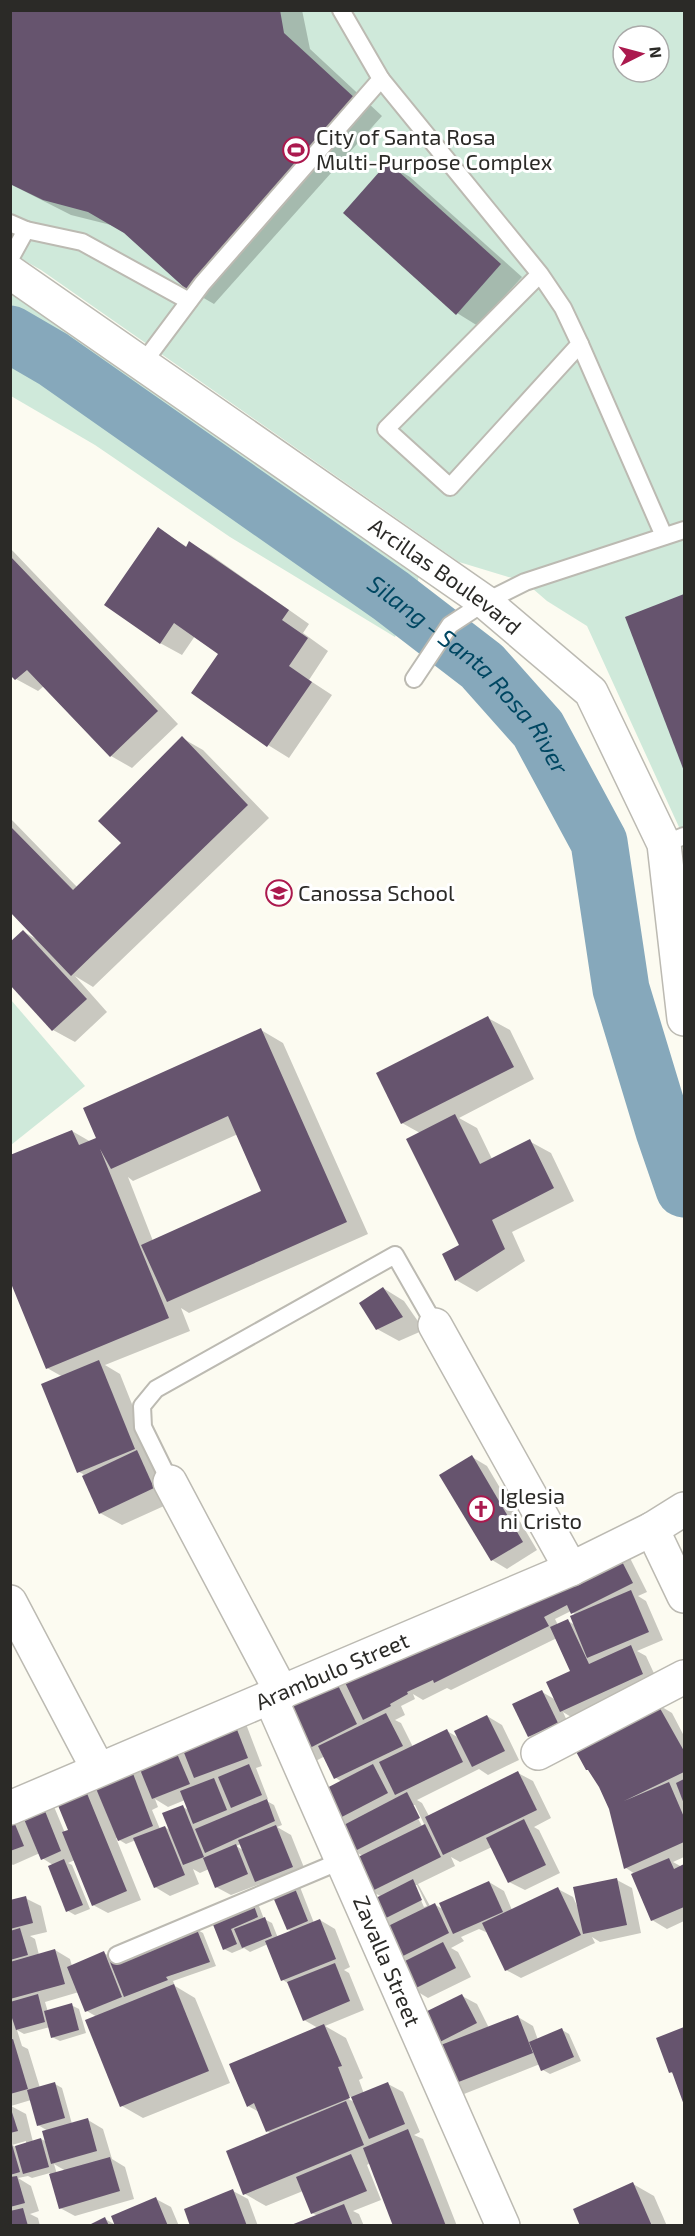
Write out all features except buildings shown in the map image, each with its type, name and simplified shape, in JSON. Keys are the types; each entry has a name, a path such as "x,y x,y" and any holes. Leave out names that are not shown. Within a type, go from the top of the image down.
{"main road":[{"name":"Arcillas Boulevard","path":"10,272 485,602 591,692 674,840 684,1019"},
{"path":"435,1325 571,1569"},
{"name":"Zavalla Street","path":"170,1482 276,1695 435,2075 503,2226"},
{"path":"684,1509 652,1529 684,1596"},
{"name":"Arambulo Street","path":"10,1808 571,1569 652,1529"},
{"path":"10,1602 98,1769"},
{"path":"538,1753 684,1677"}],"lane":[{"path":"341,10 381,79 540,273 563,308 664,536"},
{"path":"143,363 189,301 381,79"},
{"path":"10,223 26,230 82,242 189,301"},
{"path":"10,259 26,230"},
{"path":"540,273 387,429 450,487 579,344"},
{"path":"414,679 450,625 485,602 525,582 684,530"},
{"path":"170,1482 142,1427 142,1406 156,1389 395,1255 435,1325"},
{"path":"117,1955 344,1860"}],"green space":[{"path":"11,11 684,11 684,838 587,626 547,601 525,582 459,562 41,270 11,253"},
{"path":"11,291 419,573 416,595 395,637 230,537 95,445 11,396"},
{"path":"11,1000 85,1086 10,1145"}],"waterway":[{"name":"Silang - Santa Rosa River","path":"10,334 53,359 391,596 482,666 538,729 599,842 621,989 684,1189"}],"place":[{"name":"City of Santa Rosa Multi-Purpose Complex","path":"296,150"},
{"name":"Canossa School","path":"279,893"},
{"name":"Iglesia ni Cristo","path":"481,1509"}]}
